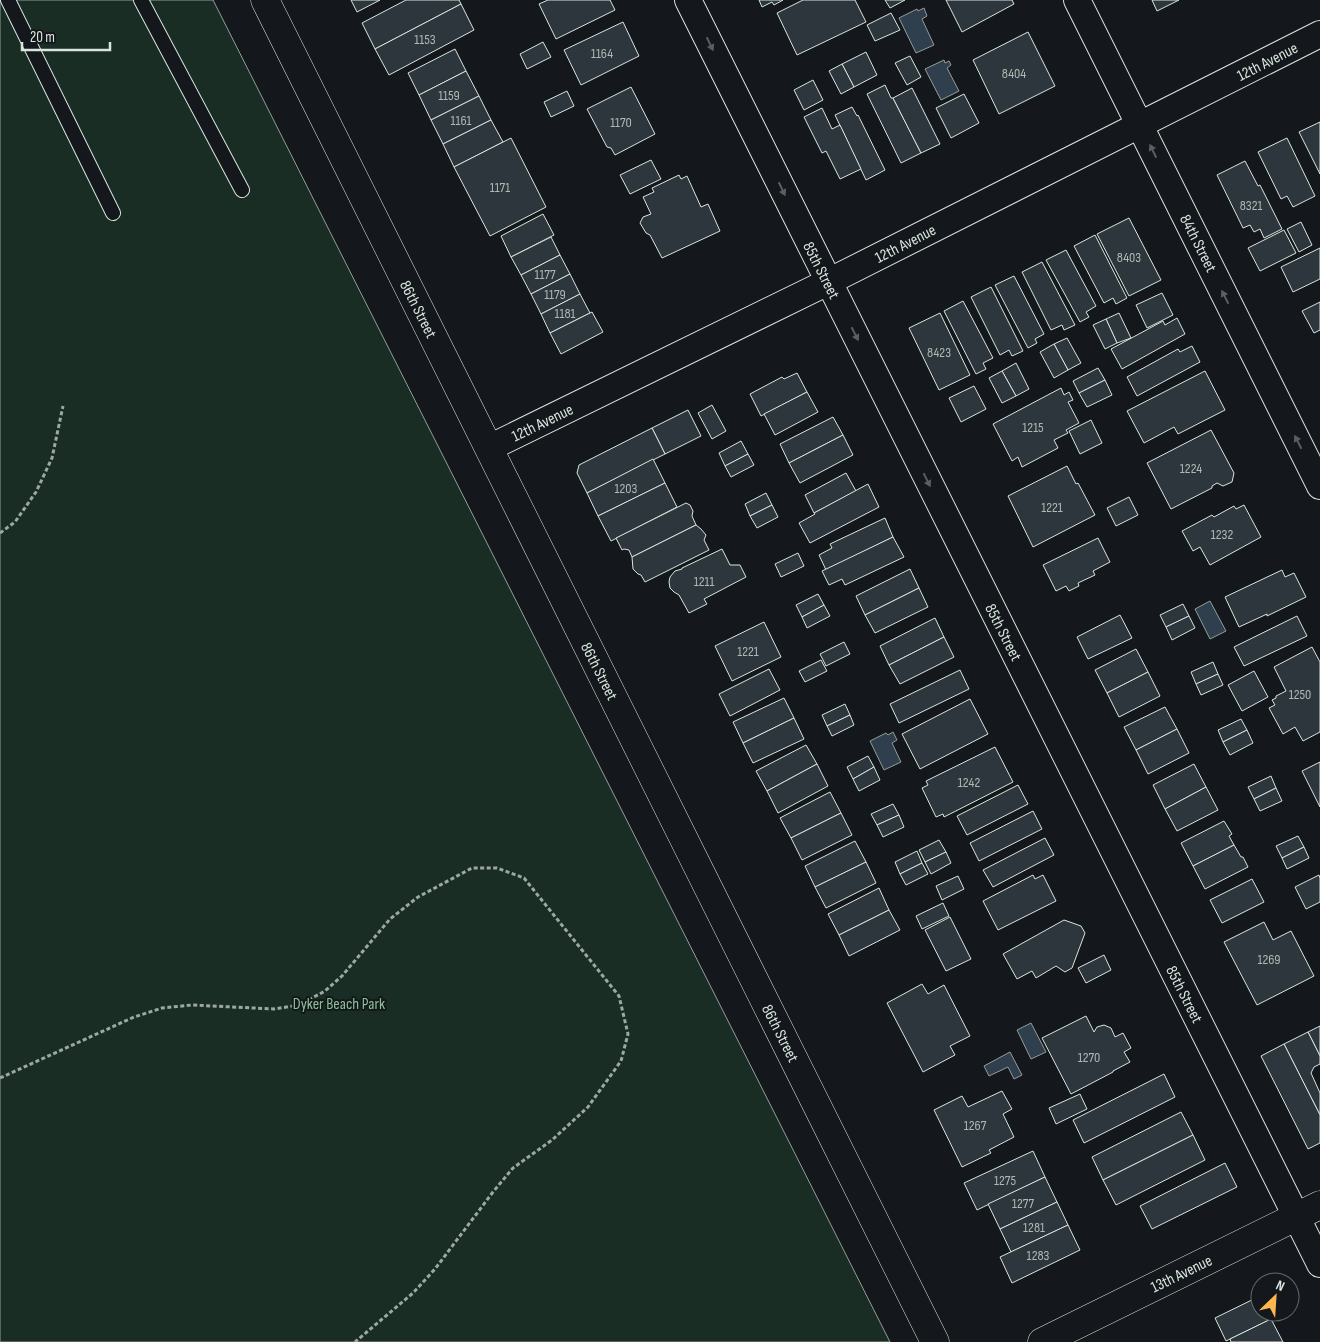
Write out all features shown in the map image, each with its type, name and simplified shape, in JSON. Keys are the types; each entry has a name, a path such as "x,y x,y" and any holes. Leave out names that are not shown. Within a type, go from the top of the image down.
{"main road":[{"name":"86th Street","path":"265,0 935,1342"},
{"name":"13th Avenue","path":"1042,1342 1308,1211"}],"street":[{"name":"85th Street","path":"688,0 828,282 1308,1211 1320,1264"},
{"name":"84th Street","path":"1078,0 1320,486"},
{"name":"12th Avenue","path":"489,448 828,282 1320,34"}],"lane":[{"path":"8,0 114,213"},
{"path":"141,0 242,190"}],"path":[{"path":"0,533 15,522 36,492 52,458 63,406"},
{"path":"0,1078 134,1017 162,1008 192,1005 274,1009 299,1005 325,991 342,976 390,919 418,897 472,868 497,868 524,878 619,996 628,1034 621,1061 588,1107 552,1140 508,1174 435,1270 413,1292 355,1342"}],"green space":[{"name":"Dyker Beach Park","path":"0,0 213,0 890,1342 0,1342"}],"water":[{"path":"924,8 927,16 922,19 934,45 916,53 899,18 917,9 918,11"},
{"path":"944,60 945,63 949,61 951,65 947,68 959,91 941,100 925,69"},
{"path":"1210,601 1226,631 1210,639 1195,609"},
{"path":"893,732 897,740 892,743 901,762 884,770 870,741 886,733 888,735"},
{"path":"1031,1023 1046,1052 1031,1059 1017,1030"},
{"path":"1010,1052 1022,1075 1014,1079 1008,1067 989,1076 984,1066"}],"building":[{"path":"351,0 380,0 357,12"},
{"path":"406,0 459,0 461,4 375,49 362,23"},
{"path":"548,0 610,0 615,10 556,39 539,4"},
{"path":"759,0 783,0 774,5 772,2 762,7"},
{"path":"803,0 855,0 866,22 797,55 777,13"},
{"path":"885,0 905,0 890,8"},
{"path":"946,0 1012,0 1014,4 962,32"},
{"path":"1152,0 1179,0 1157,11"},
{"path":"461,4 474,30 389,75 375,49"},
{"path":"891,13 900,30 875,41 867,25"},
{"path":"623,22 639,56 581,85 564,50"},
{"path":"1028,32 1055,86 999,114 973,60"},
{"path":"543,42 551,57 527,69 520,54"},
{"path":"455,49 466,71 419,95 408,73"},
{"path":"866,52 877,75 854,87 842,64"},
{"path":"910,56 921,77 907,85 895,63"},
{"path":"842,64 854,87 841,94 829,71"},
{"path":"466,71 479,96 431,120 419,95"},
{"path":"813,80 823,100 804,110 794,90"},
{"path":"885,85 921,153 901,163 867,94"},
{"path":"631,87 655,134 615,155 611,148 607,147 587,109"},
{"path":"912,88 940,144 921,153 893,98"},
{"path":"567,91 574,106 551,117 544,102"},
{"path":"964,94 979,123 951,138 936,108"},
{"path":"479,96 491,120 443,144 431,120"},
{"path":"852,107 858,115 885,170 866,180 835,115"},
{"path":"822,108 832,129 840,125 861,169 840,179 826,151 822,153 804,117"},
{"path":"491,120 503,142 454,167 443,144"},
{"path":"1320,122 1320,174 1299,132"},
{"path":"511,138 546,207 490,236 454,167"},
{"path":"1287,138 1315,196 1293,207 1287,196 1281,199 1258,152"},
{"path":"651,160 661,179 630,194 620,175"},
{"path":"1245,161 1258,186 1260,185 1282,229 1264,238 1260,229 1254,232 1250,225 1243,228 1217,175"},
{"path":"679,175 681,179 687,176 701,207 708,204 720,231 662,258 650,235 646,233 640,223 643,217 651,214 643,197 654,192 652,188"},
{"path":"543,214 554,235 511,257 501,236"},
{"path":"1129,218 1161,280 1129,296 1097,234"},
{"path":"1301,222 1312,245 1299,252 1287,229"},
{"path":"1284,230 1296,253 1260,271 1248,248"},
{"path":"1095,235 1127,298 1116,304 1113,298 1104,303 1074,246"},
{"path":"551,237 560,255 521,275 511,257"},
{"path":"1320,248 1320,279 1293,292 1281,267"},
{"path":"1066,250 1096,306 1086,312 1089,317 1080,322 1046,260"},
{"path":"560,255 570,274 531,294 521,275"},
{"path":"1042,262 1075,325 1064,330 1062,325 1051,330 1022,272"},
{"path":"570,274 580,294 541,314 531,294"},
{"path":"1014,276 1044,334 1035,339 1037,343 1028,348 995,285"},
{"path":"991,287 1023,351 1012,356 1009,350 1000,355 971,297"},
{"path":"1162,293 1173,315 1147,328 1136,305"},
{"path":"580,294 590,313 550,333 541,314"},
{"path":"963,301 993,358 983,363 986,369 976,374 944,311"},
{"path":"1320,302 1320,330 1314,333 1302,311"},
{"path":"592,312 603,332 561,354 550,333"},
{"path":"940,313 970,375 939,390 909,328"},
{"path":"1119,313 1131,338 1117,343 1106,319"},
{"path":"1177,318 1185,334 1122,369 1111,349 1163,321 1165,325"},
{"path":"1106,319 1117,343 1105,349 1093,325"},
{"path":"1067,338 1081,363 1068,370 1054,344"},
{"path":"1054,344 1068,370 1054,378 1040,352"},
{"path":"1192,346 1200,362 1137,396 1127,377 1178,349 1180,352"},
{"path":"1016,363 1029,389 1016,396 1002,371"},
{"path":"1098,368 1105,380 1079,393 1073,381"},
{"path":"1002,371 1016,396 1002,403 989,378"},
{"path":"1205,371 1225,410 1178,434 1174,427 1144,443 1127,411"},
{"path":"797,373 807,392 761,416 750,394 782,377 784,379"},
{"path":"1105,380 1112,395 1087,407 1079,393"},
{"path":"974,386 986,409 961,422 949,398"},
{"path":"1061,388 1064,395 1069,392 1073,400 1068,402 1079,423 1066,430 1068,433 1054,440 1058,448 1022,467 1018,457 1012,461 993,424"},
{"path":"807,392 818,412 775,435 764,414"},
{"path":"712,405 726,431 712,439 698,413"},
{"path":"688,410 701,436 665,454 652,428"},
{"path":"833,417 843,435 789,463 780,444"},
{"path":"1091,420 1102,443 1080,454 1069,431"},
{"path":"652,428 665,454 587,493 577,473 579,465"},
{"path":"1211,430 1234,473 1232,482 1223,486 1217,483 1212,488 1171,509 1147,463"},
{"path":"843,435 853,455 800,483 789,463"},
{"path":"741,441 748,454 725,466 719,453"},
{"path":"748,454 754,465 731,477 725,466"},
{"path":"653,459 665,483 598,516 587,493"},
{"path":"1067,466 1095,515 1033,547 1008,496"},
{"path":"846,473 856,491 814,513 805,495"},
{"path":"665,483 677,507 611,541 598,516"},
{"path":"868,484 879,507 810,543 799,523"},
{"path":"766,493 772,505 750,516 745,504"},
{"path":"1129,497 1138,515 1116,526 1107,508"},
{"path":"686,503 690,505 693,511 692,516 696,525 632,557 629,550 622,550 616,538"},
{"path":"772,505 778,517 757,528 750,516"},
{"path":"1244,505 1261,537 1210,565 1200,547 1193,551 1182,531 1212,515 1214,517 1234,506 1236,509"},
{"path":"885,518 893,537 826,570 819,555 832,548 830,544"},
{"path":"696,525 706,535 704,540 709,550 645,582 641,575 633,569 632,557"},
{"path":"893,537 904,557 845,585 842,579 829,585 822,571"},
{"path":"1098,538 1110,562 1093,571 1095,575 1078,583 1079,586 1069,591 1066,586 1056,591 1043,565"},
{"path":"722,549 730,565 740,565 746,577 704,599 707,604 689,613 679,595 670,588 670,577 675,571"},
{"path":"798,553 804,566 781,577 775,564"},
{"path":"910,569 919,588 865,615 856,596"},
{"path":"1282,570 1285,577 1294,573 1306,597 1239,627 1225,597"},
{"path":"919,588 928,607 875,633 865,615"},
{"path":"818,594 824,605 802,617 796,605"},
{"path":"1183,604 1189,616 1166,627 1160,615"},
{"path":"824,605 830,616 807,628 802,617"},
{"path":"1120,615 1132,638 1088,659 1077,637"},
{"path":"1189,616 1195,628 1172,640 1166,627"},
{"path":"1297,616 1307,636 1244,666 1234,647"},
{"path":"935,618 944,637 889,665 880,646"},
{"path":"764,622 781,657 732,681 715,646"},
{"path":"944,637 954,657 900,684 889,665"},
{"path":"844,642 850,654 826,666 820,654"},
{"path":"1312,647 1320,662 1320,732 1303,741 1295,727 1283,734 1269,708 1275,705 1272,700 1276,696 1286,691 1274,667"},
{"path":"1136,649 1148,672 1107,693 1095,670"},
{"path":"821,660 827,671 805,682 799,671"},
{"path":"1213,662 1218,674 1196,684 1191,672"},
{"path":"769,669 780,690 730,716 719,694"},
{"path":"960,670 969,689 899,723 890,704"},
{"path":"1254,671 1268,697 1242,711 1228,685"},
{"path":"1148,672 1160,696 1119,717 1107,693"},
{"path":"1218,674 1223,685 1201,695 1196,684"},
{"path":"784,698 794,718 743,743 733,722"},
{"path":"970,699 988,734 920,769 902,734"},
{"path":"845,704 850,715 827,726 822,715"},
{"path":"1165,707 1177,729 1136,750 1124,727"},
{"path":"850,715 854,725 832,736 827,726"},
{"path":"794,718 804,739 753,763 743,743"},
{"path":"1241,719 1247,730 1223,742 1218,730"},
{"path":"1177,729 1189,753 1148,774 1136,750"},
{"path":"1247,730 1253,743 1230,755 1223,742"},
{"path":"806,745 817,764 767,791 756,771"},
{"path":"995,747 1013,782 944,817 943,814 936,817 922,788 928,785 926,781"},
{"path":"868,756 874,767 853,779 847,767"},
{"path":"1320,762 1320,807 1302,771"},
{"path":"817,764 828,786 778,813 767,791"},
{"path":"1194,764 1206,787 1165,809 1153,785"},
{"path":"874,767 880,780 859,791 853,779"},
{"path":"1271,776 1276,788 1254,799 1248,787"},
{"path":"1018,785 1028,804 967,835 957,816"},
{"path":"1206,787 1218,810 1177,831 1165,809"},
{"path":"1276,788 1282,801 1260,811 1254,799"},
{"path":"830,792 841,813 791,838 780,818"},
{"path":"893,804 899,815 877,825 871,814"},
{"path":"1033,811 1042,829 979,861 970,843"},
{"path":"841,813 852,835 802,860 791,838"},
{"path":"899,815 904,827 883,837 877,825"},
{"path":"1224,821 1232,834 1229,836 1234,845 1193,866 1181,843"},
{"path":"1298,836 1304,847 1282,858 1276,846"},
{"path":"1045,838 1054,855 993,887 983,870"},
{"path":"939,840 946,852 925,862 919,850"},
{"path":"855,841 866,862 815,887 805,866"},
{"path":"1234,845 1248,867 1205,889 1193,866"},
{"path":"1304,847 1309,858 1287,869 1282,858"},
{"path":"917,851 922,863 900,874 895,862"},
{"path":"946,852 951,863 931,874 925,862"},
{"path":"866,862 876,883 826,908 815,887"},
{"path":"922,863 928,874 906,885 900,874"},
{"path":"1033,875 1035,879 1043,875 1056,901 998,930 983,901"},
{"path":"1319,875 1320,902 1306,909 1295,887"},
{"path":"958,876 964,889 942,900 936,886"},
{"path":"1252,879 1264,902 1222,923 1210,900"},
{"path":"879,888 889,910 839,935 828,914"},
{"path":"943,903 949,916 922,929 916,916"},
{"path":"889,910 900,930 849,956 839,935"},
{"path":"950,917 971,959 946,971 925,930"},
{"path":"1064,920 1081,926 1085,933 1072,968 1065,972 1056,966 1036,978 1032,971 1017,979 1003,954"},
{"path":"1264,922 1273,940 1291,931 1314,976 1257,1005 1224,942"},
{"path":"1104,955 1111,970 1086,983 1078,968"},
{"path":"922,984 928,994 944,985 970,1036 950,1046 955,1055 923,1072 887,1003"},
{"path":"1086,1016 1094,1032 1097,1027 1104,1025 1111,1028 1115,1037 1123,1033 1131,1048 1124,1052 1130,1062 1071,1094 1042,1038"},
{"path":"1320,1026 1320,1056 1308,1032"},
{"path":"1308,1032 1320,1056 1320,1064 1314,1067 1311,1073 1320,1093 1320,1115 1284,1044"},
{"path":"1284,1044 1320,1115 1320,1143 1308,1149 1261,1056"},
{"path":"1164,1074 1175,1097 1084,1143 1073,1120"},
{"path":"1002,1091 1012,1109 1003,1114 1014,1137 989,1150 991,1153 962,1167 934,1110 962,1096 968,1107"},
{"path":"1080,1094 1087,1109 1056,1124 1049,1108"},
{"path":"1181,1112 1193,1135 1103,1180 1092,1157"},
{"path":"1193,1135 1205,1160 1116,1205 1103,1180"},
{"path":"1033,1151 1045,1177 977,1210 964,1183"},
{"path":"1225,1163 1237,1187 1152,1229 1140,1206"},
{"path":"1045,1177 1057,1202 1000,1229 988,1204"},
{"path":"1057,1202 1068,1225 1011,1252 1000,1229"},
{"path":"1068,1225 1080,1250 1012,1283 1000,1257"},
{"path":"1250,1301 1250,1322 1265,1322 1226,1341 1215,1318"},
{"path":"1265,1322 1273,1322 1283,1342 1231,1342 1230,1339"}]}
